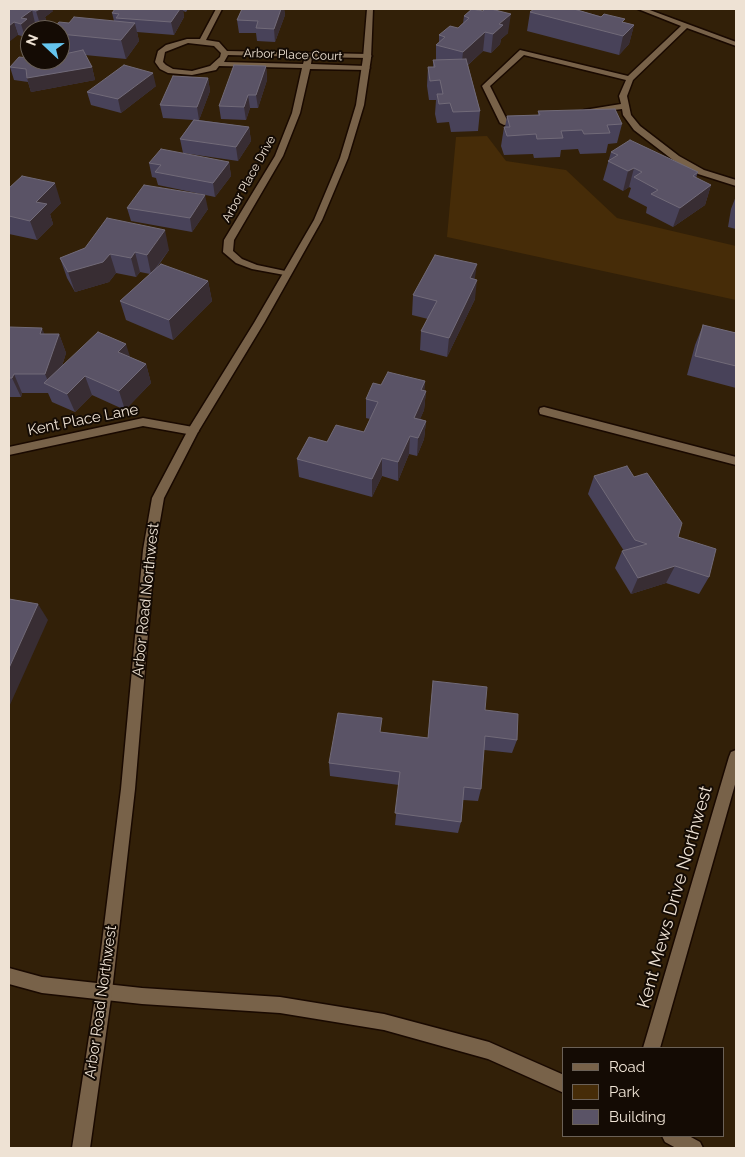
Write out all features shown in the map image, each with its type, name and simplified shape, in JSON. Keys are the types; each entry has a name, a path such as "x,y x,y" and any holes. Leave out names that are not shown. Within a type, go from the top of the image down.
{"street":[{"path":"202,41 219,9"},
{"name":"Arbor Road Northwest","path":"81,1148 104,991 128,789 149,550 158,498 192,431 318,220 344,158 360,105 367,62 370,9"},
{"path":"640,9 736,44"},
{"path":"686,25 630,79 623,96 627,115 637,128 655,144 702,172 736,183"},
{"path":"187,41 202,41 216,44 225,53 220,64 203,72 186,73 171,71 160,62 159,57 169,47 187,41"},
{"path":"532,119 504,123 486,86 523,52 630,79"},
{"name":"Arbor Place Court","path":"225,53 309,55 367,62"},
{"name":"Arbor Place Drive","path":"287,274 255,267 239,261 228,252 229,240 279,156 296,113 309,55"},
{"name":"Arbor Place Court","path":"220,64 306,66 367,62"},
{"path":"578,112 625,106"},
{"path":"544,411 736,461"},
{"name":"Kent Place Lane","path":"9,451 143,422 192,431"},
{"name":"Kent Mews Drive Northwest","path":"651,1047 736,757"},
{"path":"9,976 42,985 142,996 280,1005 384,1022 490,1051 562,1083"},
{"path":"673,1137 694,1148"}],"green space":[{"path":"487,136 506,161 566,170 617,218 736,246 736,300 447,237 456,137"}],"building":[{"path":"9,9 40,9 32,10 21,18 27,19 20,20 20,24 14,22 9,26"},
{"path":"115,9 180,9 171,22 116,18 119,14 112,13"},
{"path":"242,9 281,9 274,29 256,28 258,21 237,20"},
{"path":"472,9 483,11 491,9 511,14 499,24 503,25 493,34 485,32 463,52 436,45 445,37 439,35 450,26 458,28 469,18 464,16"},
{"path":"534,9 574,9 601,17 604,14 625,19 622,22 634,25 623,36 530,12"},
{"path":"74,17 135,23 121,40 70,35 70,22"},
{"path":"83,50 92,67 27,78 26,70 70,70 70,53"},
{"path":"19,57 20,68 10,67"},
{"path":"466,59 480,111 453,112 450,103 439,104 437,94 443,94 440,80 430,81 428,67 435,67 433,60"},
{"path":"124,65 153,73 118,99 87,92"},
{"path":"234,65 266,66 256,95 248,95 244,107 219,106"},
{"path":"173,76 208,78 197,107 160,105"},
{"path":"615,109 622,124 607,125 610,133 584,134 582,130 561,131 563,138 537,139 536,134 507,136 504,127 510,127 507,116 540,115 538,111"},
{"path":"194,120 249,127 236,147 180,139"},
{"path":"630,140 698,172 693,176 711,185 680,208 651,194 658,190 634,177 642,172 634,168 628,171 608,161 618,155 611,152"},
{"path":"161,149 229,162 213,183 155,172 161,165 149,163"},
{"path":"22,176 55,183 36,202 47,204 30,221 9,216 9,188"},
{"path":"144,185 205,195 190,218 127,208"},
{"path":"107,218 165,230 147,255 135,252 131,258 110,254 103,262 68,272 60,258 85,248"},
{"path":"435,255 477,264 470,278 477,280 449,338 421,331 437,301 413,295"},
{"path":"161,264 208,281 169,320 120,301"},
{"path":"703,325 736,333 736,366 695,356"},
{"path":"9,327 42,328 40,334 59,334 45,374 14,374 12,378 9,378"},
{"path":"98,332 126,344 118,352 146,364 119,391 85,376 67,394 44,383"},
{"path":"388,372 425,381 421,390 426,391 414,418 426,421 418,438 410,436 398,462 382,458 372,479 297,459 309,437 327,442 336,425 364,432 378,402 366,399 373,383 381,385"},
{"path":"627,466 634,477 647,473 682,523 678,537 716,549 709,577 675,566 638,578 622,551 647,544 635,540 594,476"},
{"path":"9,599 38,604 9,668"},
{"path":"433,681 487,687 485,710 518,714 517,740 485,736 481,789 464,787 461,822 395,813 400,772 329,763 338,713 382,718 380,732 428,738"}]}
